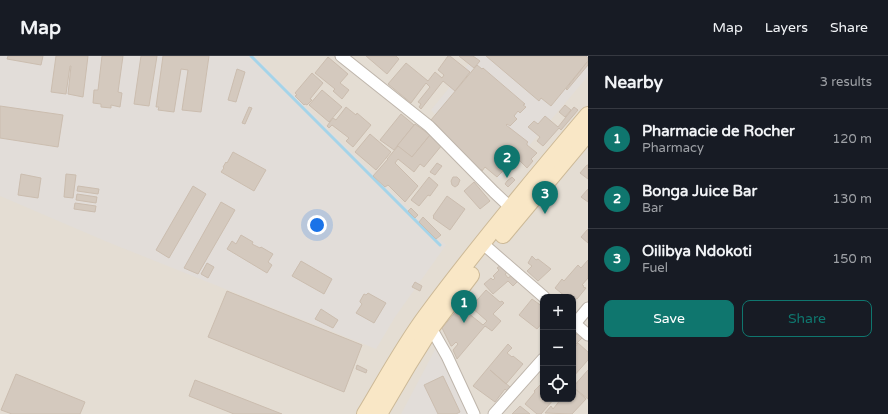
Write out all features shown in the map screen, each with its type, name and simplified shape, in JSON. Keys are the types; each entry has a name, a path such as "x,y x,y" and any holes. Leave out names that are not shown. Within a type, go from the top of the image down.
{"main road":[{"path":"379,414 408,365 511,208 588,115"},
{"path":"365,414 425,317 588,133"}],"street":[{"path":"341,56 429,126 511,208"},
{"path":"486,247 541,294"},
{"path":"576,322 588,308"},
{"path":"576,326 588,335"},
{"path":"432,328 474,414"},
{"path":"494,414 540,362"}],"shaded area":[{"path":"0,56 588,56 588,414 0,414"},
{"path":"0,56 255,56 446,245 395,317 376,349 105,241 0,196"},
{"path":"475,56 588,56 588,76 500,180 431,110"},
{"path":"437,346 469,414 401,414"}],"building":[{"path":"8,56 43,56 41,65 7,59"},
{"path":"56,56 88,56 83,97 68,94 71,66 66,94 51,92"},
{"path":"102,56 123,56 118,92 122,93 120,107 111,105 111,108 101,107 101,104 93,103 94,90 98,90"},
{"path":"141,56 157,56 149,106 134,104"},
{"path":"163,56 209,56 201,112 182,110 188,70 181,69 174,112 158,110 159,107 156,107"},
{"path":"366,56 396,56 399,59 387,74"},
{"path":"448,56 470,72 455,91 443,81 421,109 419,107 421,104 418,102 430,87 426,83 411,103 388,84 406,63 428,81 435,72 442,78 444,75 438,70"},
{"path":"459,56 473,56 480,61 474,68"},
{"path":"486,56 586,56 588,61 551,106 541,98 539,101"},
{"path":"328,57 348,74 340,83 349,90 342,99 333,91 335,89 315,73"},
{"path":"588,61 588,65 567,90 566,89"},
{"path":"477,65 482,69 483,68 525,104 523,105 526,107 520,113 518,111 514,116 517,119 510,126 507,124 506,125 528,142 527,145 537,153 531,159 533,161 527,168 517,158 497,177 485,167 479,172 431,120"},
{"path":"237,69 245,72 236,102 228,100"},
{"path":"312,73 323,83 310,99 312,100 307,105 304,105 295,96 297,95 295,93"},
{"path":"322,90 342,107 329,122 309,105"},
{"path":"565,105 571,110 565,117 559,112"},
{"path":"0,106 63,115 58,147 0,138"},
{"path":"249,107 252,108 245,124 242,123"},
{"path":"346,107 356,115 357,113 371,125 353,147 346,141 349,138 332,125 329,128 327,126 333,118 336,120"},
{"path":"574,107 578,110 561,130 559,128 543,146 537,141 540,137 528,127 534,121 538,124 545,116 558,127"},
{"path":"401,114 414,125 394,150 380,140"},
{"path":"415,124 430,135 412,157 397,146"},
{"path":"370,134 391,152 376,170 355,152"},
{"path":"430,135 442,145 424,167 420,164 414,172 398,159 395,163 418,186 405,202 388,185 385,187 373,176 398,146 412,157"},
{"path":"233,152 266,170 254,191 221,172"},
{"path":"437,163 442,166 435,175 430,172"},
{"path":"588,165 588,179 580,173"},
{"path":"21,174 41,178 38,198 18,195"},
{"path":"66,174 76,175 73,198 64,197"},
{"path":"429,177 438,185 430,196 428,195 419,206 411,200"},
{"path":"453,177 457,177 460,180 458,185 455,187 452,185 451,181"},
{"path":"512,177 515,180 508,187 505,184"},
{"path":"474,182 490,201 480,209 464,191"},
{"path":"78,186 99,189 98,194 77,191"},
{"path":"193,186 206,194 169,258 156,250"},
{"path":"588,189 588,202 581,197"},
{"path":"77,194 97,197 96,203 76,200"},
{"path":"447,196 465,209 450,230 433,218"},
{"path":"221,202 235,210 198,274 184,268"},
{"path":"75,203 96,206 95,212 74,209"},
{"path":"411,208 418,215 415,218 408,211"},
{"path":"423,217 441,235 436,239 419,222"},
{"path":"588,229 588,243 581,237"},
{"path":"241,235 253,242 252,244 273,254 268,262 272,265 267,273 227,249 232,241 236,244"},
{"path":"532,256 551,269 538,281 527,271 532,266 528,263"},
{"path":"588,260 588,278 582,285 586,288 577,299 576,294 562,294 555,288 562,279 564,281 578,265 581,268"},
{"path":"301,261 332,279 324,294 292,276"},
{"path":"207,263 214,267 208,278 201,274"},
{"path":"502,264 509,271 505,274 508,278 512,275 518,281 513,286 508,281 493,294 484,284 491,278 493,280 495,278 493,276 499,270 497,268"},
{"path":"415,282 422,286 420,291 412,287"},
{"path":"486,290 500,302 502,301 504,303 493,314 501,321 492,331 485,326 457,359 453,350 458,344 456,342 451,346 442,328 467,297 469,298 466,301 471,305 467,310 469,312 468,313 483,325 487,321 471,307"},
{"path":"227,291 362,345 344,392 208,337"},
{"path":"368,293 386,303 374,323 356,313 362,304 360,301 364,294 366,295"},
{"path":"532,299 540,305 540,326 537,329 519,315"},
{"path":"321,309 338,320 333,328 315,319"},
{"path":"578,333 582,338 576,344 576,335"},
{"path":"578,343 588,352 588,360 576,374 576,366 576,346"},
{"path":"508,344 512,348 507,353 523,364 506,384 510,387 507,391 505,389 495,402 473,386"},
{"path":"357,365 367,370 366,373 356,369"},
{"path":"588,370 588,399 576,389 576,384"},
{"path":"16,374 85,402 80,414 12,414 1,410"},
{"path":"443,376 460,412 456,414 438,414 424,385"},
{"path":"195,380 282,414 234,414 189,396"},
{"path":"540,385 540,402 551,402 541,414 537,414 525,404 535,392 534,391"},
{"path":"576,390 586,399 572,414 545,413 551,406 553,409 559,402 576,402"},
{"path":"520,406 530,414 512,414"}],"waterway":[{"path":"251,56 440,245"}],"place":[{"name":"Bonga Juice Bar","path":"507,178"},
{"name":"Oilibya Ndokoti","path":"545,214"},
{"name":"Pharmacie de Rocher","path":"464,323"}]}
